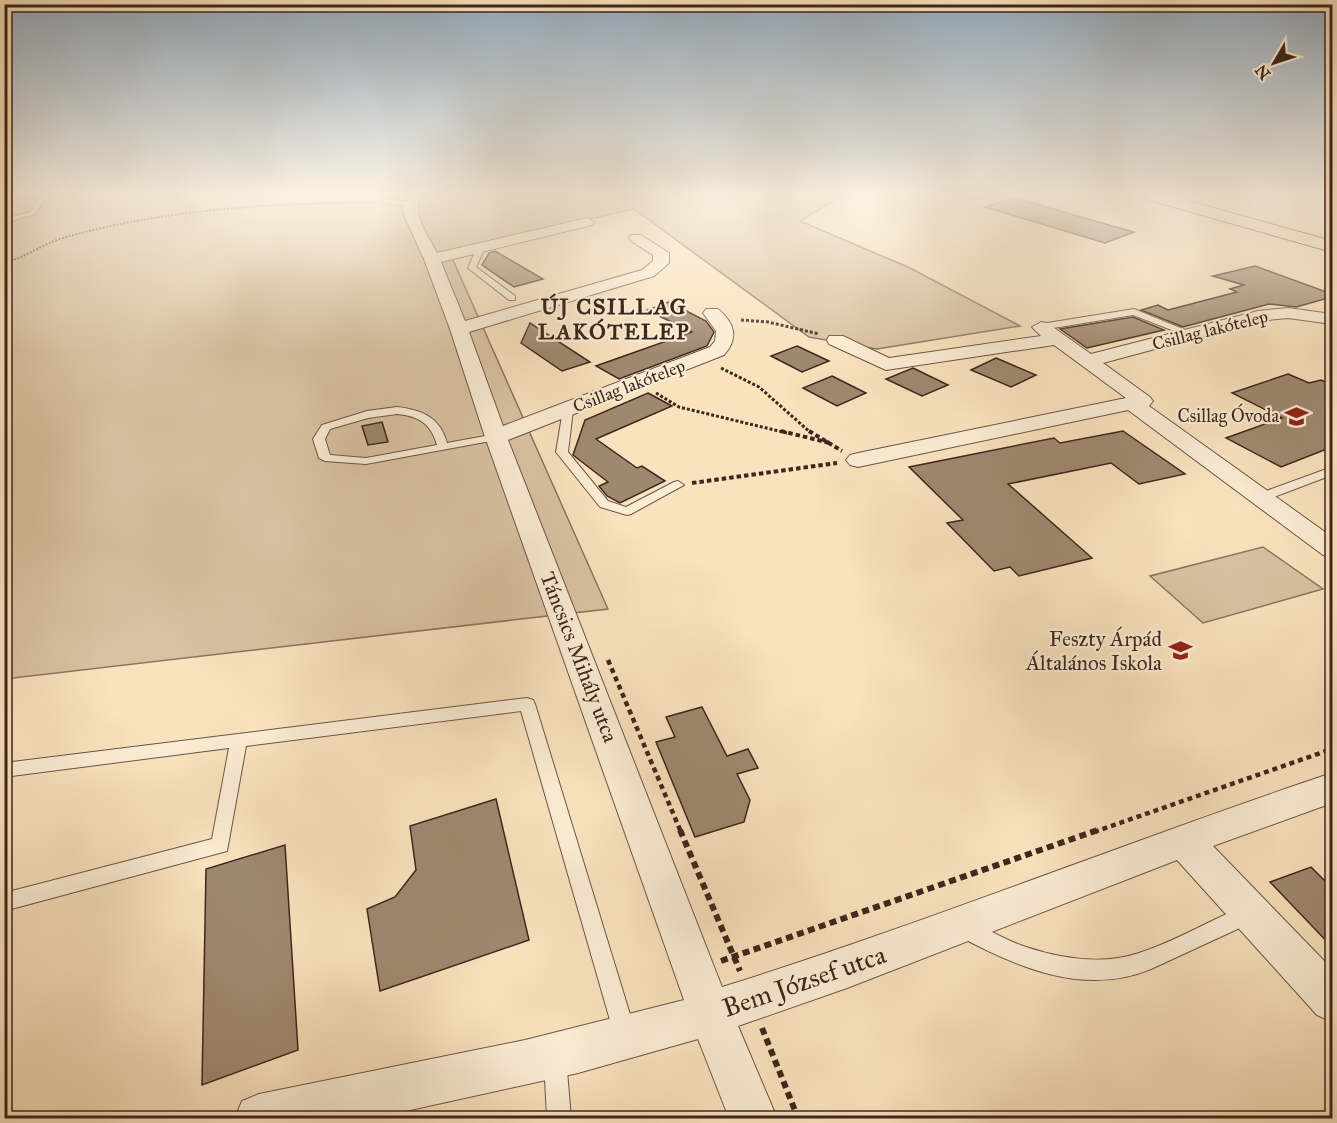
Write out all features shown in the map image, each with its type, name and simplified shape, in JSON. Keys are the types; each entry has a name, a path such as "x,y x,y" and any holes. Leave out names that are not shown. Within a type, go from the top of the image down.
{"street":[{"name":"Táncsics Mihály utca","path":"426,247 459,329 496,437 716,963 731,1006 753,1119"},
{"path":"459,329 648,273 661,263 661,254 654,247"},
{"path":"432,259 481,248"},
{"name":"Csillag lakótelep","path":"1089,361 1277,313 1332,319"},
{"name":"Csillag lakótelep","path":"496,437 717,351 723,346 727,334 717,317"},
{"path":"858,460 1143,401 1041,327"},
{"path":"836,340 886,364 1058,339"},
{"path":"1132,403 1332,549"},
{"name":"Bem József utca","path":"259,1119 554,1057 731,1006 962,927 1332,788"},
{"path":"1184,842 1332,1000"}],"lane":[{"path":"481,248 472,268 512,298"},
{"path":"1041,327 1134,312 1190,334"},
{"path":"568,410 562,452 604,504 627,511 678,484"},
{"path":"443,447 436,427 424,417 403,412 349,419 326,427 319,439 325,458 366,461 443,447 496,437"},
{"path":"1262,497 1332,471"},
{"path":"4,770 527,704 626,1038"},
{"path":"4,902 220,845 239,740"},
{"path":"962,927 1014,955 1035,963 1063,969 1096,971 1137,965 1252,913"},
{"path":"554,1057 559,1119"}],"path":[{"path":"4,263 37,247"},
{"path":"717,317 768,322 836,340"},
{"path":"690,362 747,377 809,431 858,460"},
{"path":"639,382 679,407 830,443"},
{"path":"678,484 858,460"},
{"path":"604,651 731,1006 798,1119"},
{"path":"716,963 1332,749"}],"shaded area":[{"path":"5,247 465,247 449,251 608,609 5,679"},
{"path":"687,247 862,247 910,268 1020,326 877,349 809,337"},
{"path":"1263,547 1323,589 1203,623 1150,576"}],"building":[{"path":"495,251 543,279 514,287 482,265 489,253"},
{"path":"1255,266 1332,294 1332,297 1296,307 1269,304 1183,327 1141,310 1158,305 1168,310 1237,292 1230,289 1244,285 1213,276"},
{"path":"669,302 706,321 714,332 707,346 619,379 596,366 692,332 647,310"},
{"path":"1133,317 1164,330 1087,348 1060,329"},
{"path":"530,323 590,362 562,371 521,343"},
{"path":"797,346 829,361 802,372 771,356"},
{"path":"996,358 1036,375 1011,387 971,370"},
{"path":"913,368 948,385 922,396 886,379"},
{"path":"1288,374 1309,383 1321,380 1332,385 1332,447 1281,467 1226,438 1282,418 1232,393"},
{"path":"832,376 866,393 837,406 803,388"},
{"path":"648,393 672,406 596,439 637,468 642,466 665,481 620,503 607,496 599,486 608,482 573,455 585,420"},
{"path":"382,422 388,442 368,445 362,426"},
{"path":"1123,431 1185,474 1139,484 1111,463 1008,484 1092,558 1019,576 1010,567 994,571 947,523 963,520 909,467 1054,438 1060,443"},
{"path":"702,707 727,756 748,749 758,768 737,774 750,800 744,822 695,837 656,742 675,737 666,717"},
{"path":"496,799 529,940 380,991 367,909 395,897 416,870 410,826"},
{"path":"285,845 298,1050 202,1085 206,869"},
{"path":"1311,867 1332,888 1332,947 1270,882"}],"place":[{"name":"Csillag Óvoda","path":"1297,416"},
{"name":"Feszty Árpád Általános Iskola","path":"1180,651"}],"district":[{"name":"ÚJ CSILLAG LAKÓTELEP","path":"614,318"}]}
